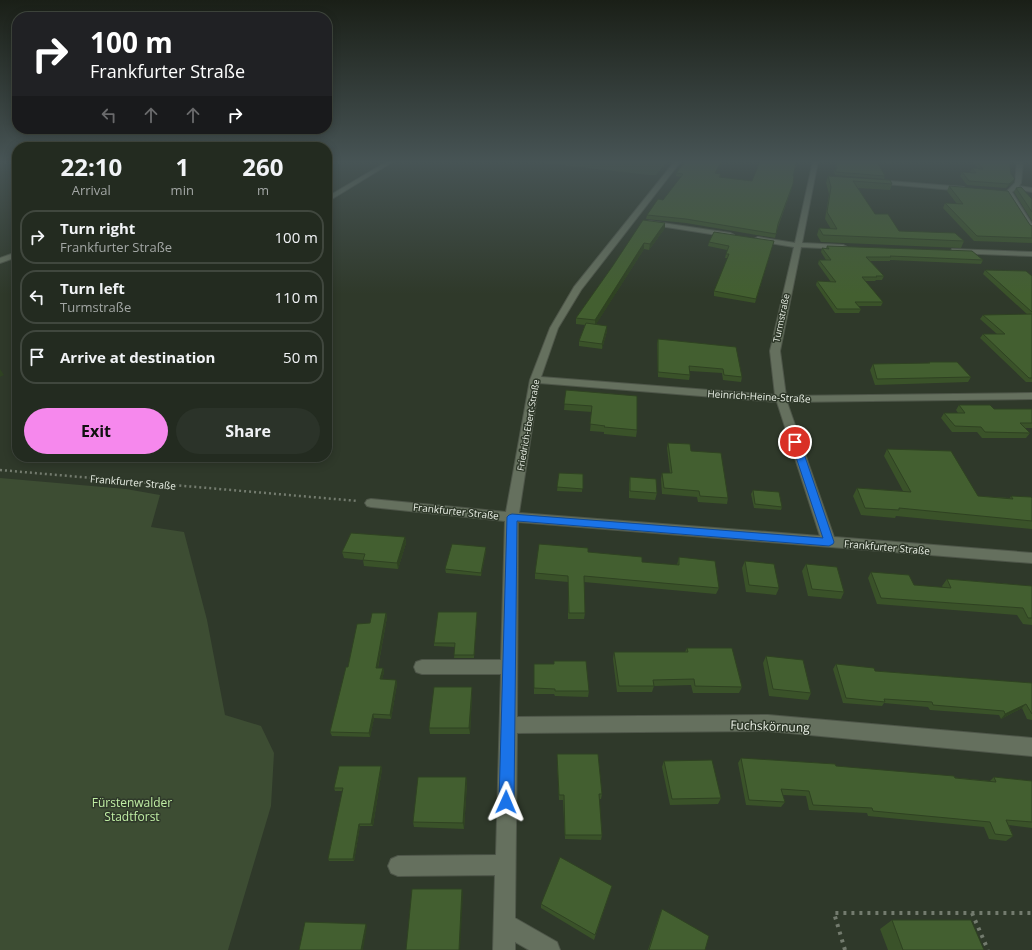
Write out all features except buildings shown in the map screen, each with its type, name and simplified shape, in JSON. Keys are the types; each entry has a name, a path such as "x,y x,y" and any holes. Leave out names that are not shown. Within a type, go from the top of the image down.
{"street":[{"name":"Friedrich-Ebert-Straße","path":"504,950 512,517 535,380 554,328 577,289 643,205"},
{"name":"Turmstraße","path":"808,205 796,245 774,351 781,399 829,542"},
{"path":"1017,205 1032,229"},
{"path":"631,220 741,237"},
{"path":"749,238 796,245 851,247"},
{"path":"946,251 1032,254"},
{"path":"0,261 12,256"},
{"name":"Heinrich-Heine-Straße","path":"535,380 781,399 1032,396"},
{"name":"Frankfurter Straße","path":"371,503 512,517 1032,558"},
{"path":"422,667 509,667"},
{"name":"Fuchskörnung","path":"508,725 768,723 1032,747"},
{"path":"398,866 505,865"},
{"path":"504,923 549,950"}],"path":[{"name":"Frankfurter Straße","path":"0,470 371,503"},
{"path":"845,950 834,913 1032,913"},
{"path":"972,913 988,950"}],"green space":[{"name":"Fürstenwalder Stadtforst","path":"0,478 126,489 160,495 151,527 184,532 207,620 225,715 261,726 274,753 271,806 228,950 0,950"}],"route":[{"path":"506,802 512,517 829,542 795,442"}]}
